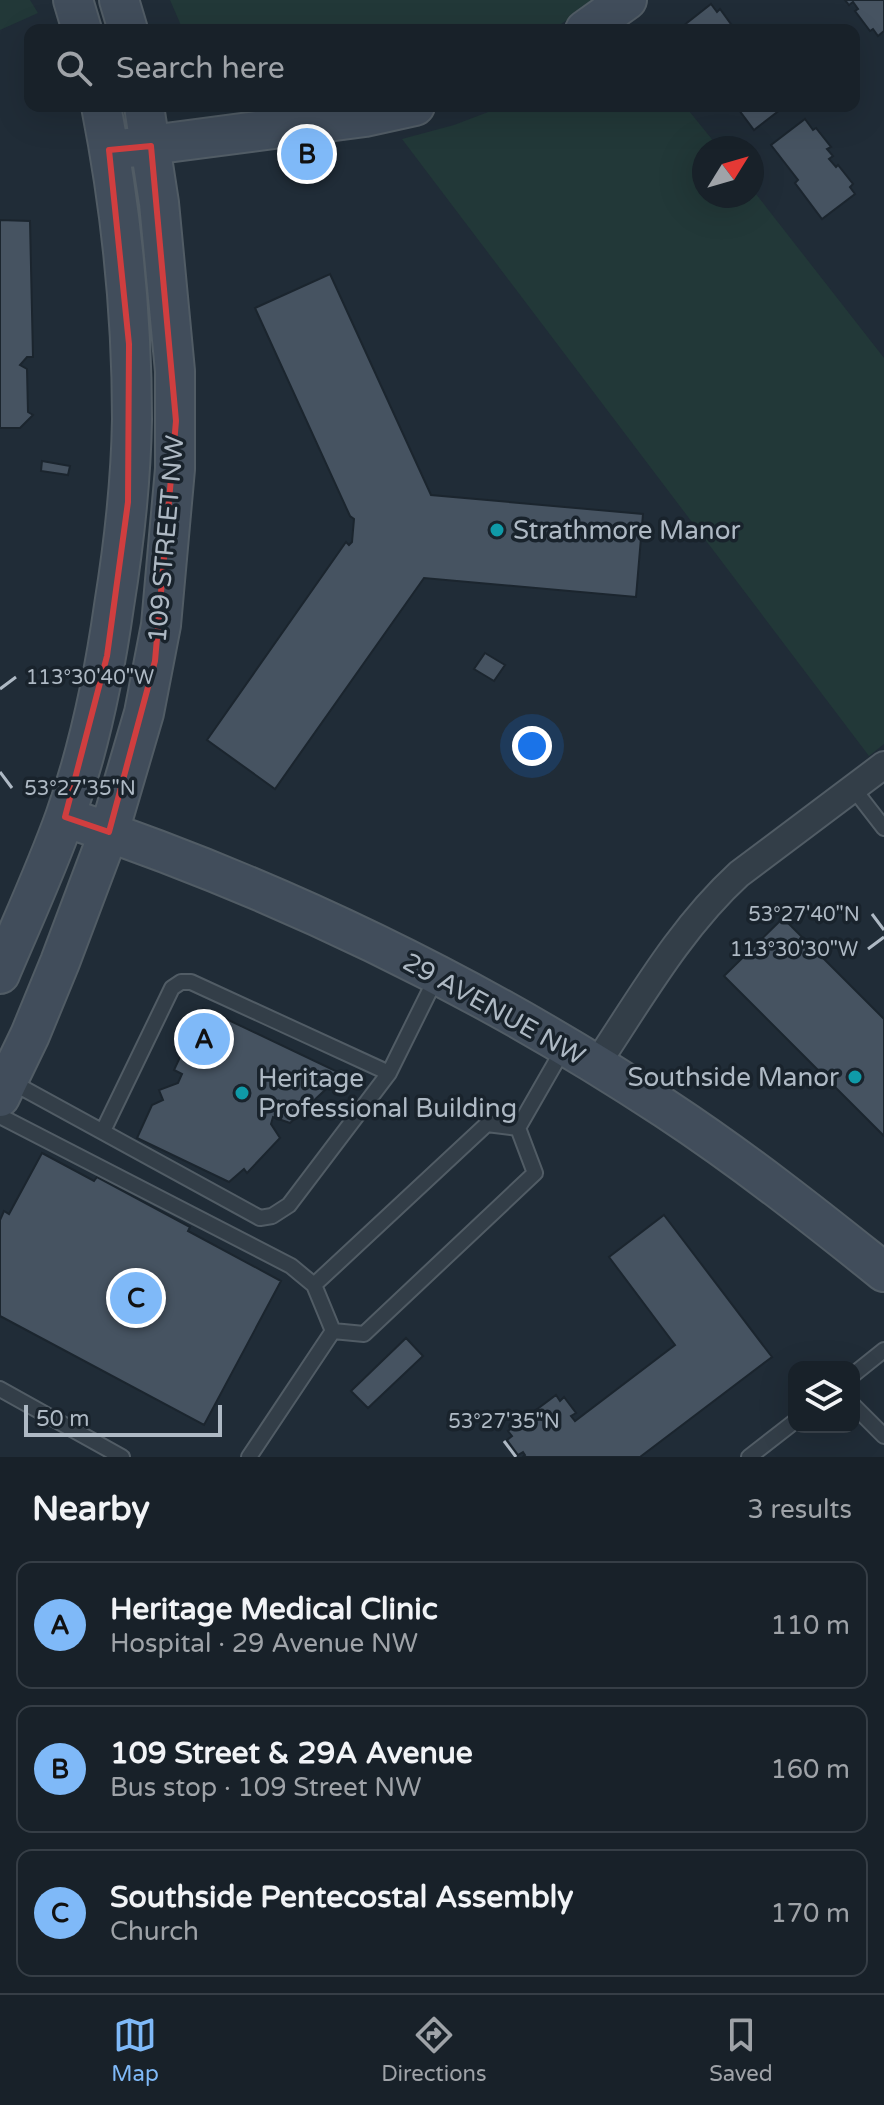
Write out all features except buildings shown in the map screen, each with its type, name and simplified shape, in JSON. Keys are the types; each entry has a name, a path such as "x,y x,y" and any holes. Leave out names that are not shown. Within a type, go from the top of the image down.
{"street":[{"path":"73,0 80,24"},
{"path":"119,0 126,24"},
{"path":"593,24 627,0"},
{"name":"109 STREET NW","path":"0,974 65,817 96,708 107,656 128,502 132,419 129,344 122,255 102,112"},
{"name":"109 STREET NW","path":"3,1097 60,962 109,832 130,768 155,661 167,569 176,421 171,317 145,112"},
{"path":"109,150 388,112"},
{"path":"581,1055 720,892 739,874 884,765"},
{"name":"29 AVENUE NW","path":"65,817 317,917 437,976 581,1055 735,1156 884,1272"}],"lane":[{"path":"853,788 884,828"},
{"path":"3,1097 103,1131 260,1218 272,1216 289,1205 389,1073 437,976"},
{"path":"103,1131 172,988 181,982 191,982 389,1073"},
{"path":"518,1128 581,1055"},
{"path":"3,1097 291,1266 314,1285 333,1331"},
{"path":"314,1285 487,1124 518,1128"},
{"path":"333,1331 364,1334 535,1173 518,1128"},
{"path":"249,1457 333,1331"},
{"path":"860,1369 884,1350"},
{"path":"0,1389 122,1457"},
{"path":"860,1412 884,1436"},
{"path":"753,1456 788,1427"}],"highlighted area":[{"path":"151,146 176,421 155,661 109,832 65,817 107,656 128,502 129,344 109,150"}],"green space":[{"path":"0,0 30,0 38,13 0,30"},
{"path":"170,0 597,0 561,24 180,24"},
{"path":"488,112 690,112 709,136 692,136 692,208 764,208 764,204 884,358 884,744 869,756 402,139"}],"place":[{"name":"109 Street & 29A Avenue","path":"307,154"},
{"name":"Strathmore Manor","path":"497,530"},
{"name":"Heritage Medical Clinic","path":"204,1039"},
{"name":"Southside Manor","path":"855,1077"},
{"name":"Heritage Professional Building","path":"242,1093"},
{"name":"Southside Pentecostal Assembly","path":"136,1298"}]}
